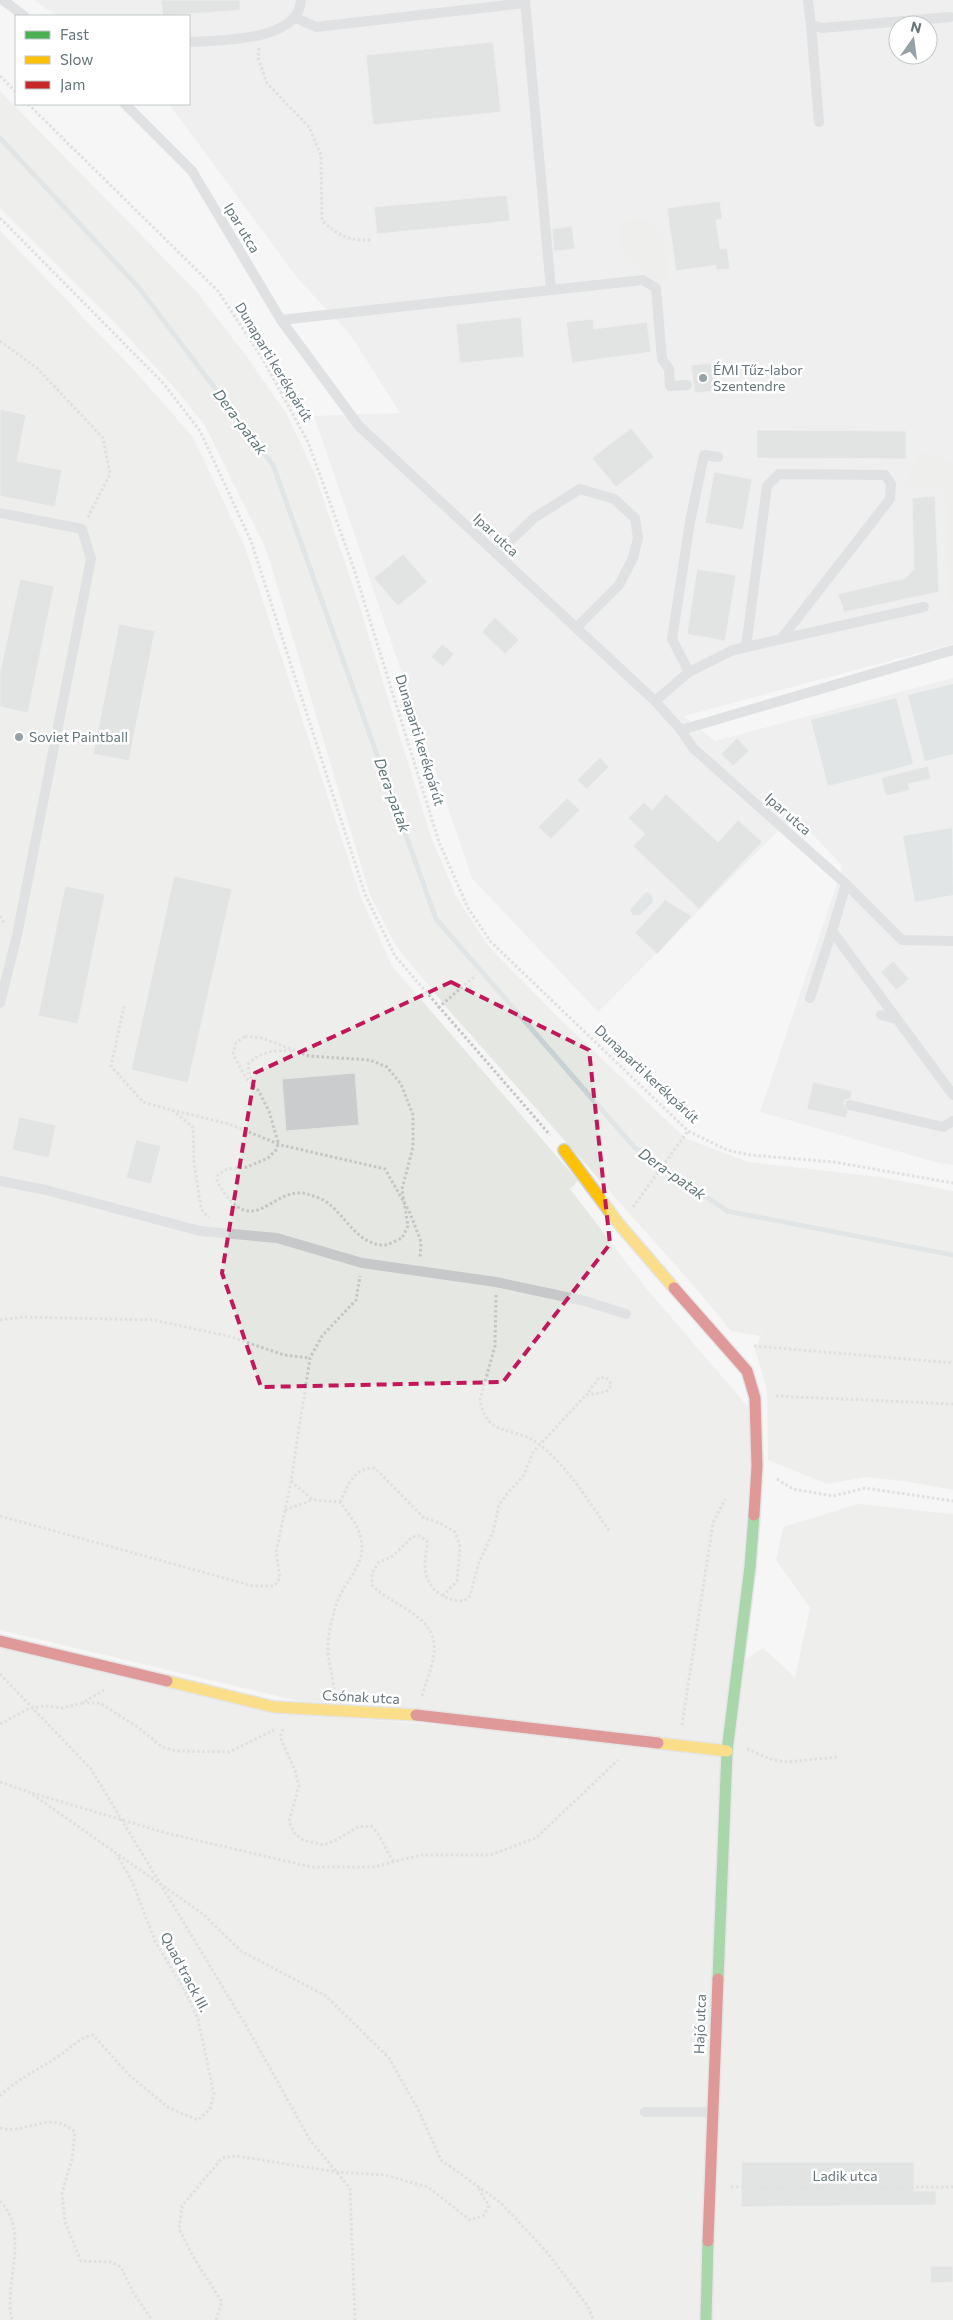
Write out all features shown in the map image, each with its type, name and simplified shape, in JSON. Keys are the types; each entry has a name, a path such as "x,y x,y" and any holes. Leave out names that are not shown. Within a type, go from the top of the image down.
{"street":[{"name":"Hajó utca","path":"564,1150 619,1224 747,1371 755,1398 757,1466 750,1567 727,1748 712,2112 706,2320"},
{"name":"Csónak utca","path":"0,1641 274,1708 415,1715 678,1746 727,1748"}],"lane":[{"path":"3,0 23,15"},
{"path":"190,42 237,39 261,35 286,26 296,18 301,7 301,0"},
{"path":"808,0 819,122"},
{"path":"296,18 316,28 525,1 551,290"},
{"path":"811,25 822,28 950,17"},
{"name":"Ipar utca","path":"126,105 192,171 281,320 360,426 655,701 693,748 846,884 902,940 953,941"},
{"path":"281,320 643,280 656,288 662,359 669,368 670,386 687,386"},
{"path":"689,672 672,639 690,522 704,455 718,457"},
{"path":"746,647 767,486 779,474 885,475 891,484 890,499 781,639"},
{"path":"496,554 534,518 580,489 614,499 635,518 638,538 633,558 619,585 576,628"},
{"path":"0,513 82,529 91,559 17,935 0,1004"},
{"path":"655,701 689,672 733,650 924,607"},
{"path":"680,730 953,650"},
{"path":"810,998 846,884"},
{"path":"832,931 953,1095"},
{"path":"881,1015 897,1019"},
{"path":"850,1105 943,1128 953,1121"},
{"path":"0,1181 46,1190 200,1231 277,1238 362,1263 496,1282 585,1301 626,1314"},
{"path":"645,2112 712,2112"}],"path":[{"path":"261,35 258,58 267,83 309,127 321,154 322,220 341,236 358,241 371,240"},
{"path":"0,76 15,91"},
{"name":"Dunaparti kerékpárút","path":"29,105 218,291 262,358 308,442 354,568 440,842 468,908 491,942 688,1131 735,1152 834,1162 953,1183"},
{"path":"0,218 164,384 200,431 251,541 365,894 395,956 438,1008 564,1150"},
{"path":"0,341 38,368 103,438 110,474 82,529"},
{"path":"438,1008 476,975"},
{"path":"124,1006 111,1066 143,1102 228,1124 281,1145 385,1168 410,1213 421,1242 420,1271"},
{"path":"258,1090 246,1078 233,1054 236,1043 245,1036 262,1038 309,1056 370,1060 387,1067 401,1084 413,1115 413,1148 402,1189 408,1226 402,1238 386,1245 370,1243 360,1236 326,1201 304,1193 294,1194 252,1212 238,1208 226,1197 217,1181 218,1175 227,1169 247,1167 268,1158 277,1149 278,1142 268,1111 258,1090 249,1075 248,1064 256,1056 267,1052 295,1052"},
{"path":"172,1110 194,1126 194,1162 201,1209 224,1232"},
{"path":"635,1203 688,1131"},
{"path":"0,1516 253,1586 274,1586 280,1578 276,1552 291,1481 310,1358 322,1336 356,1300 362,1263"},
{"path":"496,1282 494,1346 480,1400 487,1420 499,1429 526,1437 540,1444 574,1481 610,1532"},
{"path":"0,1320 23,1317 153,1320 228,1336 284,1355 310,1358"},
{"path":"777,1347 953,1363"},
{"path":"415,1715 435,1656 435,1645 426,1624 412,1612 377,1591 372,1585 372,1573 378,1563 393,1556 412,1537 420,1536 427,1540 425,1566 431,1586 442,1597 452,1601 464,1601 470,1596 478,1565 493,1532 500,1505 506,1494 524,1475 533,1452 586,1395 599,1378 605,1377 610,1382 611,1386 606,1392 586,1395"},
{"path":"755,1398 772,1396 953,1404"},
{"path":"757,1466 793,1489 833,1496 865,1488 953,1501"},
{"path":"340,1502 357,1472 365,1468 375,1468 424,1518 440,1523 455,1532 460,1546 456,1581 442,1597"},
{"path":"291,1481 313,1500"},
{"path":"678,1746 713,1523 725,1498"},
{"path":"285,1510 313,1500 340,1502"},
{"path":"334,1710 334,1688 328,1657 328,1643 337,1602 347,1580 358,1568 363,1549 360,1534 340,1502"},
{"path":"0,1674 91,1769 248,2029 310,2140 350,2188 354,2320"},
{"path":"82,1703 109,1687"},
{"path":"0,1724 32,1708 44,1706 62,1708 82,1703 100,1703 139,1728 162,1747 176,1751 229,1752 284,1725 280,1737 295,1770 299,1786 289,1821 294,1833 302,1840 322,1845 336,1840 358,1827 371,1826 380,1834 384,1849 394,1862"},
{"path":"0,1782 166,1833 311,1867 374,1867 421,1855 490,1855 536,1838 639,1741"},
{"path":"727,1748 744,1748 773,1760 788,1762 836,1757"},
{"path":"29,1792 204,1914 241,1950 326,1996 389,2058 418,2109 441,2160 500,2202 546,2251 587,2305 594,2320"},
{"name":"Quad track III.","path":"0,2096 15,2081 60,2055 83,2037 93,2035 130,2076 169,2108 198,2120 210,2108 214,2094 198,2019 185,1991 155,1941 132,1881 117,1854"},
{"path":"0,2128 10,2131 53,2121 67,2125 75,2132 72,2159 62,2193 65,2222 81,2261 111,2262 121,2267 133,2292 152,2320"},
{"path":"216,2320 222,2302 194,2258 179,2229 182,2206 222,2158 236,2156 337,2172 384,2175 428,2187 470,2220 483,2216 489,2206 476,2185"},
{"name":"Ladik utca","path":"736,2187 953,2187"},
{"path":"0,2201 13,2225 15,2243 9,2307 12,2320"}],"highlighted area":[{"path":"451,982 589,1050 610,1244 503,1382 261,1387 222,1273 255,1073"}],"shaded area":[{"path":"34,0 953,0 953,644 684,716 715,741 953,678 953,1165 939,1163 760,1112 843,866 794,815 598,1012 472,878 314,416 400,413 350,334 299,280 170,105 190,105 190,15 56,15"},
{"path":"0,91 196,291 244,353 286,413 314,472 356,595 431,837 457,898 490,948 557,1016 685,1138 748,1162 880,1177 953,1191 953,1490 904,1481 866,1477 827,1484 768,1460 767,1389 755,1350 764,1328 760,1336 731,1331 701,1294 447,1008 396,946 370,895 266,549 204,424 118,326 0,208"},
{"path":"644,219 663,234 668,267 668,283 653,277 641,269 619,246 620,221"},
{"path":"0,231 133,369 193,437 245,547 362,900 392,966 578,1181 570,1189 646,1288 753,1413 737,1665 763,1648 795,1677 810,1608 776,1560 783,1527 858,1504 953,1514 953,2320 0,2320 0,1646 281,1713 723,1747 298,1701 0,1630"},
{"path":"922,451 953,463 953,604 949,603 945,490 905,486"},
{"path":"953,684 953,754 925,761 908,695"},
{"path":"896,698 913,764 828,786 811,720"},
{"path":"952,828 953,895 915,902 903,836"},
{"path":"646,892 652,895 653,902 640,915 633,915 630,910"}],"building":[{"path":"161,0 240,0 240,10 163,15"},
{"path":"493,42 501,112 373,125 366,55"},
{"path":"507,195 510,221 377,234 374,207"},
{"path":"720,201 722,219 716,220 720,249 727,248 730,269 716,270 716,265 676,271 667,208"},
{"path":"572,226 575,249 554,251 552,229"},
{"path":"521,317 524,357 460,363 456,324"},
{"path":"593,319 594,329 647,322 651,352 572,363 566,322"},
{"name":"ÉMI Tűz-labor Szentendre","path":"711,363 715,391 695,393 691,365"},
{"path":"0,409 26,415 17,461 62,470 55,507 0,496"},
{"path":"631,428 654,457 616,487 592,458"},
{"path":"757,430 906,431 906,459 757,458"},
{"path":"714,472 752,479 743,530 705,523"},
{"path":"935,496 939,592 844,612 838,594 906,578 914,569 912,498"},
{"path":"403,554 427,582 398,606 374,578"},
{"path":"697,569 736,575 725,641 687,634"},
{"path":"20,579 54,586 28,713 0,707 0,672"},
{"path":"495,617 519,640 505,654 482,632"},
{"path":"119,624 155,631 129,761 93,754"},
{"path":"442,644 454,654 443,667 431,657"},
{"path":"737,738 749,751 733,766 721,754"},
{"path":"600,757 609,767 587,789 577,780"},
{"path":"928,766 931,779 908,784 910,790 886,796 881,778"},
{"path":"666,794 718,842 738,820 762,842 699,909 633,846 645,834 628,818 644,802 652,810"},
{"path":"567,798 580,810 551,839 538,827"},
{"path":"174,876 232,889 188,1083 131,1070"},
{"path":"65,886 105,894 78,1024 38,1016"},
{"path":"665,900 692,916 657,954 635,933"},
{"path":"893,961 909,979 896,990 881,972"},
{"path":"355,1073 359,1125 286,1131 282,1079"},
{"path":"813,1082 852,1091 851,1098 845,1100 843,1104 848,1111 846,1118 807,1109"},
{"path":"19,1117 56,1125 49,1158 12,1150"},
{"path":"136,1140 161,1146 151,1184 126,1178"},
{"path":"742,2162 914,2162 914,2191 936,2191 936,2205 741,2207"},
{"path":"930,2266 953,2266 953,2282 931,2283"}],"waterway":[{"name":"Dera-patak","path":"0,138 139,288 273,465 436,919 635,1148 727,1211 953,1255"}],"traffic: fast":[{"path":"718,1979 727,1751 750,1567 754,1515"},
{"path":"706,2320 708,2241"}],"traffic: slow":[{"path":"564,1150 619,1224 674,1288"},
{"path":"167,1681 274,1707 416,1715"},
{"path":"658,1743 727,1751"}],"traffic: jam":[{"path":"674,1288 747,1371 755,1398 757,1466 754,1515"},
{"path":"0,1641 167,1681"},
{"path":"416,1715 658,1743"},
{"path":"708,2241 718,1979"}],"place":[{"name":"ÉMI Tűz-labor Szentendre","path":"703,378"},
{"name":"Soviet Paintball","path":"19,737"}]}
